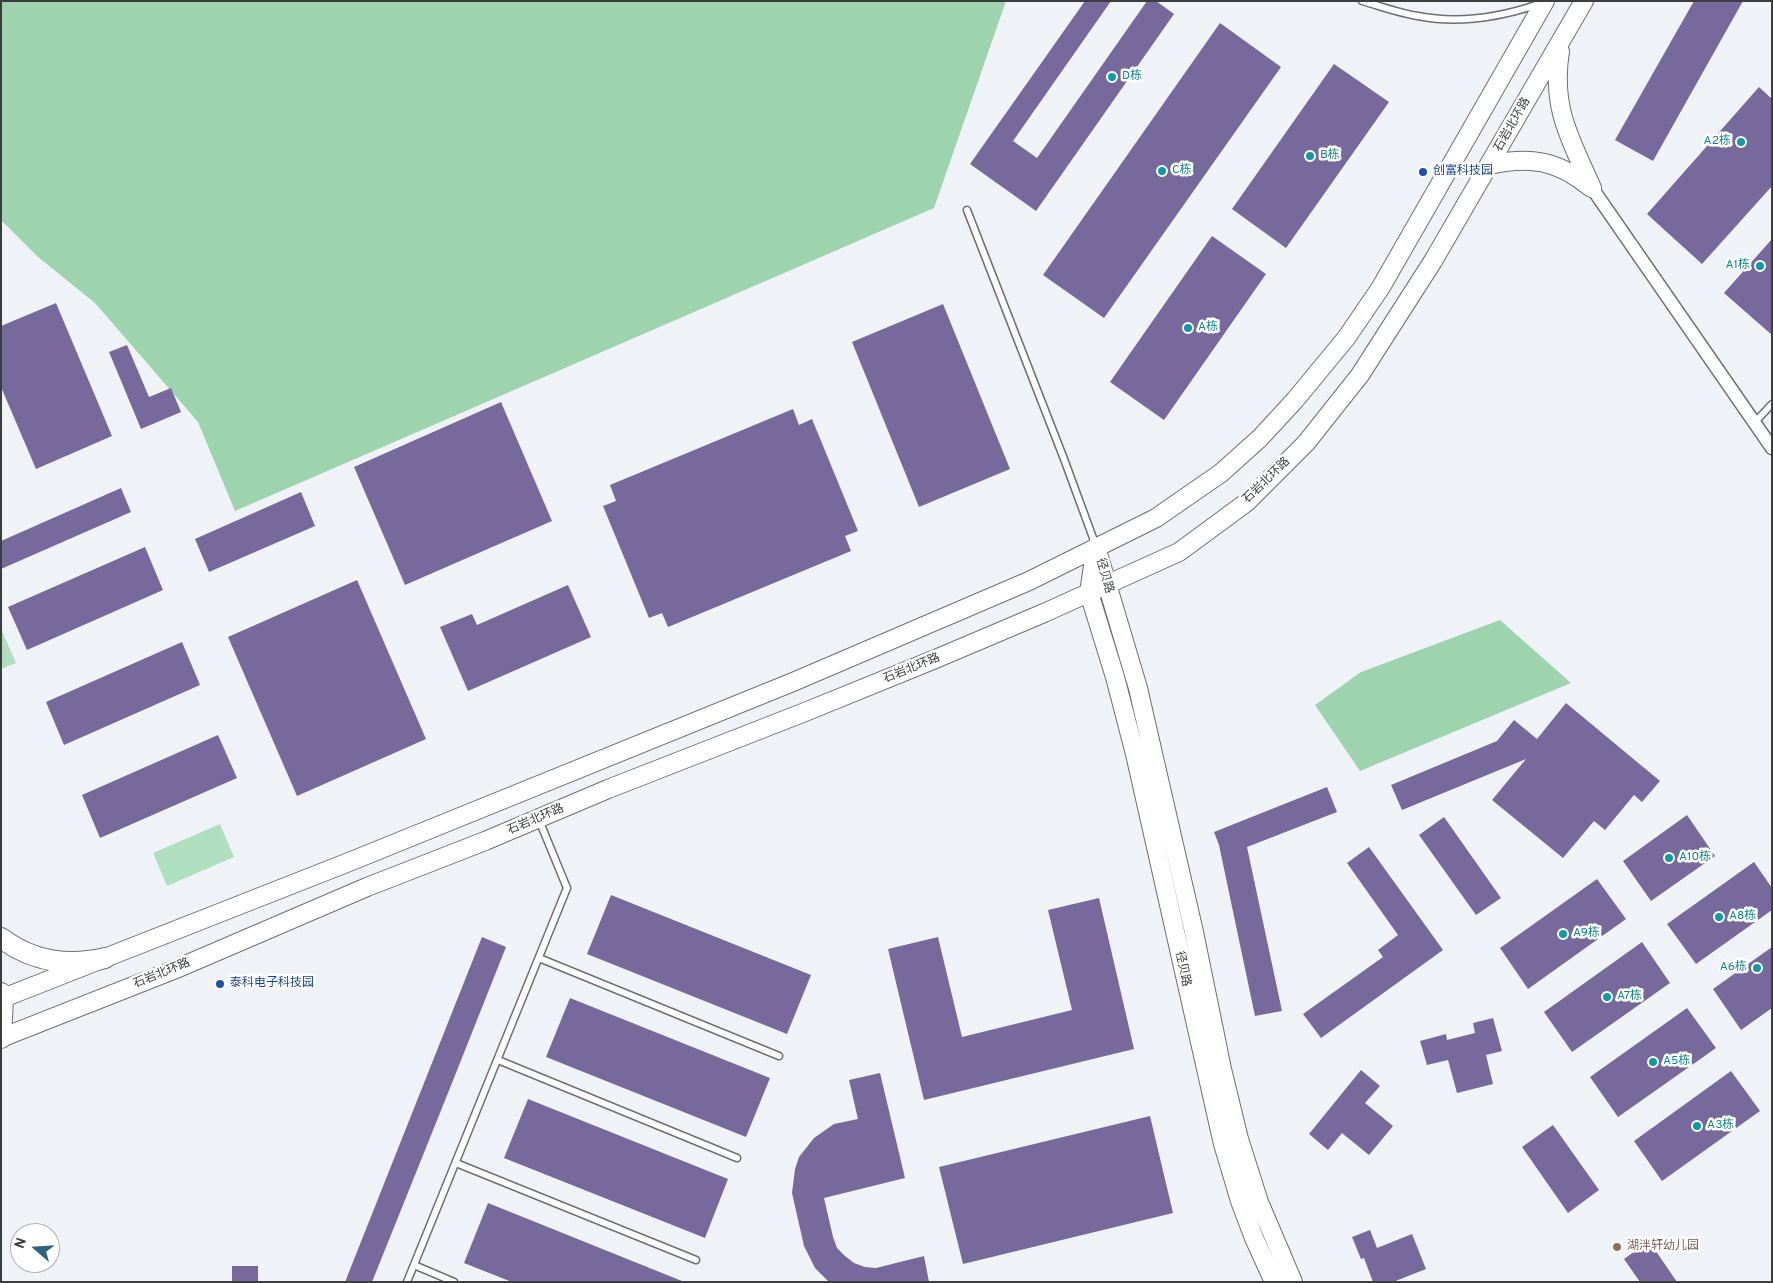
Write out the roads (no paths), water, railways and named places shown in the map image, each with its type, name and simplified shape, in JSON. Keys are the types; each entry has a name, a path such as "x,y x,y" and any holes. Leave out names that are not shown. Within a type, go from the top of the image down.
{"main road":[{"name":"石岩北环路","path":"1,1038 176,969 367,887 608,789 924,664 1179,552 1247,502 1306,442 1360,375 1433,261 1584,1"},
{"path":"1,1038 2,997 331,869 802,678 1029,581 1156,518 1221,474 1260,438 1295,400 1347,337 1381,288 1545,2"},
{"path":"1561,42 1557,70 1558,98 1564,126 1592,188"},
{"path":"1489,165 1511,160 1534,160 1555,165 1575,174 1592,188"},
{"name":"径贝路","path":"1096,547 1138,688 1239,1139 1259,1202 1293,1282"},
{"name":"径贝路","path":"1096,547 1089,593 1115,677 1135,754 1223,1144 1240,1201 1274,1282"},
{"path":"1,938 25,952 48,960 76,962 105,958"}],"street":[{"path":"1592,188 1772,448"}],"lane":[{"path":"1362,1 1418,16 1462,19 1504,14 1545,2"},
{"path":"967,210 1064,459 1096,547"},
{"path":"1754,423 1772,404"},
{"path":"408,1282 567,888 538,819"},
{"path":"539,958 779,1056"},
{"path":"498,1060 737,1158"},
{"path":"456,1162 696,1260"},
{"path":"414,1265 454,1282"}],"place":[{"name":"D栋","path":"1112,77"},
{"name":"A2栋","path":"1741,142"},
{"name":"B栋","path":"1310,156"},
{"name":"C栋","path":"1162,171"},
{"name":"创富科技园","path":"1423,172"},
{"name":"A1栋","path":"1760,266"},
{"name":"A栋","path":"1188,328"},
{"name":"A10栋","path":"1669,858"},
{"name":"A8栋","path":"1719,917"},
{"name":"A9栋","path":"1563,934"},
{"name":"A6栋","path":"1757,968"},
{"name":"泰科电子科技园","path":"220,984"},
{"name":"A7栋","path":"1607,997"},
{"name":"A5栋","path":"1653,1062"},
{"name":"A3栋","path":"1697,1126"},
{"name":"湖泮轩幼儿园","path":"1617,1247"}]}
